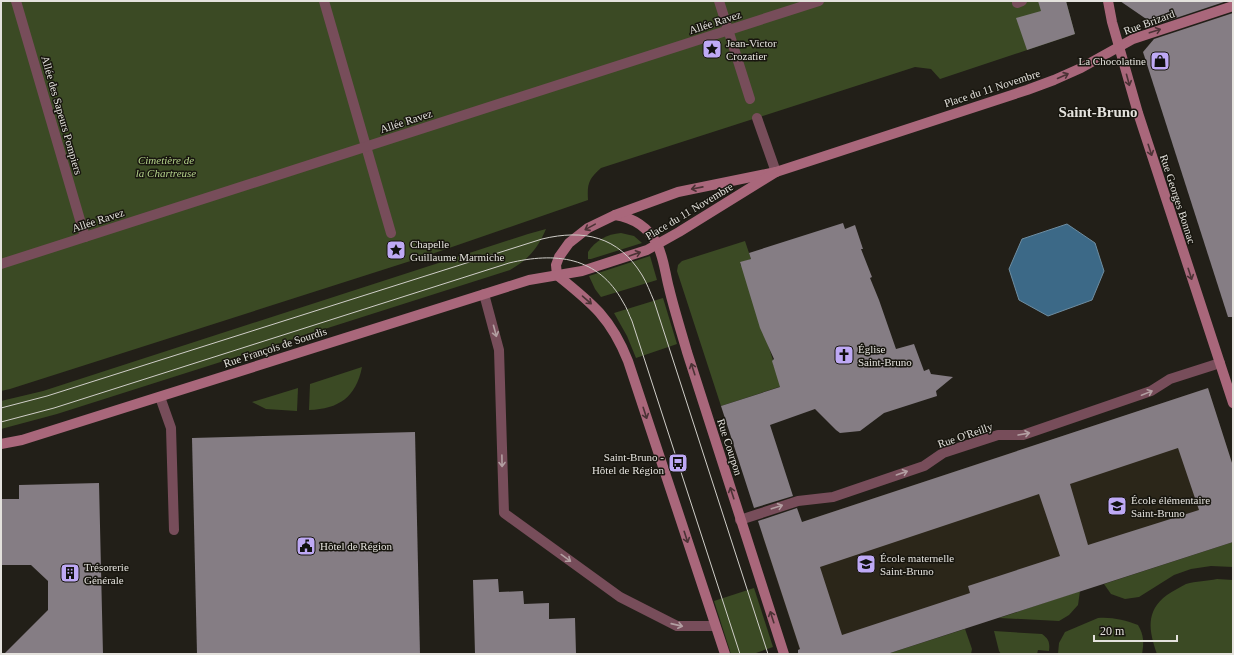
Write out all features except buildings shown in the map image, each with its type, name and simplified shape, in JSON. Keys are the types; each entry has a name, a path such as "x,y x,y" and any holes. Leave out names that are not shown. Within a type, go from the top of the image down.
{"street":[{"name":"Allée des Sapeurs Pompiers","path":"16,1 85,237"},
{"path":"324,1 391,233"},
{"path":"719,1 750,99"},
{"name":"Allée Ravez","path":"1,264 819,1"},
{"name":"Rue Georges Bonnac","path":"1108,1 1112,22 1138,113 1233,403"},
{"name":"Rue Brizard","path":"1119,46 1133,39 1233,6"},
{"name":"Place du 11 Novembre","path":"776,172 658,245 587,269 557,275 556,266 559,257 569,243 588,228 615,215 678,192 776,172 1027,90 1082,68 1119,46"},
{"path":"757,118 776,172"},
{"name":"Rue Courpon","path":"615,215 634,220 646,228 658,245 684,343 784,654"},
{"path":"557,275 599,310 622,347 628,361 725,654"},
{"name":"Rue François de Sourdis","path":"1,444 22,440 529,280 557,275"},
{"path":"484,294 500,350 504,513 620,597 676,626 715,626"},
{"name":"Rue O'Reilly","path":"740,520 798,501 833,497 924,466 943,453 998,435 1023,435 1151,391 1170,379 1220,363"},
{"path":"160,397 171,428 174,530"}],"shaded area":[{"path":"1208,388 1233,466 1233,542 1080,591 801,654 762,535"}],"green space":[{"name":"Cimetière de la Chartreuse","path":"1,1 1066,1 1075,34 940,79 931,69 915,67 601,168 591,178 588,189 588,200 423,257 1,391"},
{"path":"546,229 540,242 532,253 510,270 57,414 1,429 1,401 43,391"},
{"path":"621,233 634,236 642,243 588,259 588,252 598,241 611,235"},
{"path":"745,241 751,259 740,263 773,360 773,364 782,386 721,406 677,271 678,265 682,261"},
{"path":"650,256 657,280 601,297 595,289 589,276"},
{"path":"663,298 677,344 636,358 627,336 614,313"},
{"path":"362,367 351,394 337,404 320,409 309,410 310,384"},
{"path":"298,388 297,411 266,409 252,402"},
{"path":"1233,542 1233,567 1211,566 1191,569 1174,575 1139,597 1125,599 1111,594 1104,584"},
{"path":"1217,579 1233,580 1233,654 1157,654 1152,637 1151,622 1155,608 1160,601 1176,589 1186,584"},
{"path":"754,588 773,647 753,654 731,654 714,601"},
{"path":"1080,591 1078,605 1069,615 1059,621 999,618"},
{"path":"1098,618 1118,619 1138,625 1143,639 1142,654 1058,654 1059,643 1065,632"},
{"path":"965,629 972,649 971,654 887,654"},
{"path":"994,631 1042,634 1048,641 1049,651 1038,650 1037,654 1001,654"}],"water":[{"path":"1067,224 1095,243 1104,271 1092,300 1048,316 1019,300 1009,269 1022,239"}],"tram line":[{"path":"1,408 47,396 542,239 572,235 599,239 611,244 633,262 644,278 654,301 768,654"},
{"path":"1,422 54,408 509,263 543,258 559,258 574,261 601,275 613,287 624,304 632,321 740,654"}],"place":[{"name":"Jean-Victor Crozatier","path":"712,49"},
{"name":"La Chocolatine","path":"1160,61"},
{"name":"Chapelle Guillaume Marmiche","path":"396,250"},
{"name":"Église Saint-Bruno","path":"844,355"},
{"name":"Saint-Bruno - Hôtel de Région","path":"678,463"},
{"name":"École élémentaire Saint-Bruno","path":"1117,506"},
{"name":"Hôtel de Région","path":"306,546"},
{"name":"École maternelle Saint-Bruno","path":"866,564"},
{"name":"Trésorerie Générale","path":"70,573"}],"district":[{"name":"Saint-Bruno","path":"1098,112"}]}
